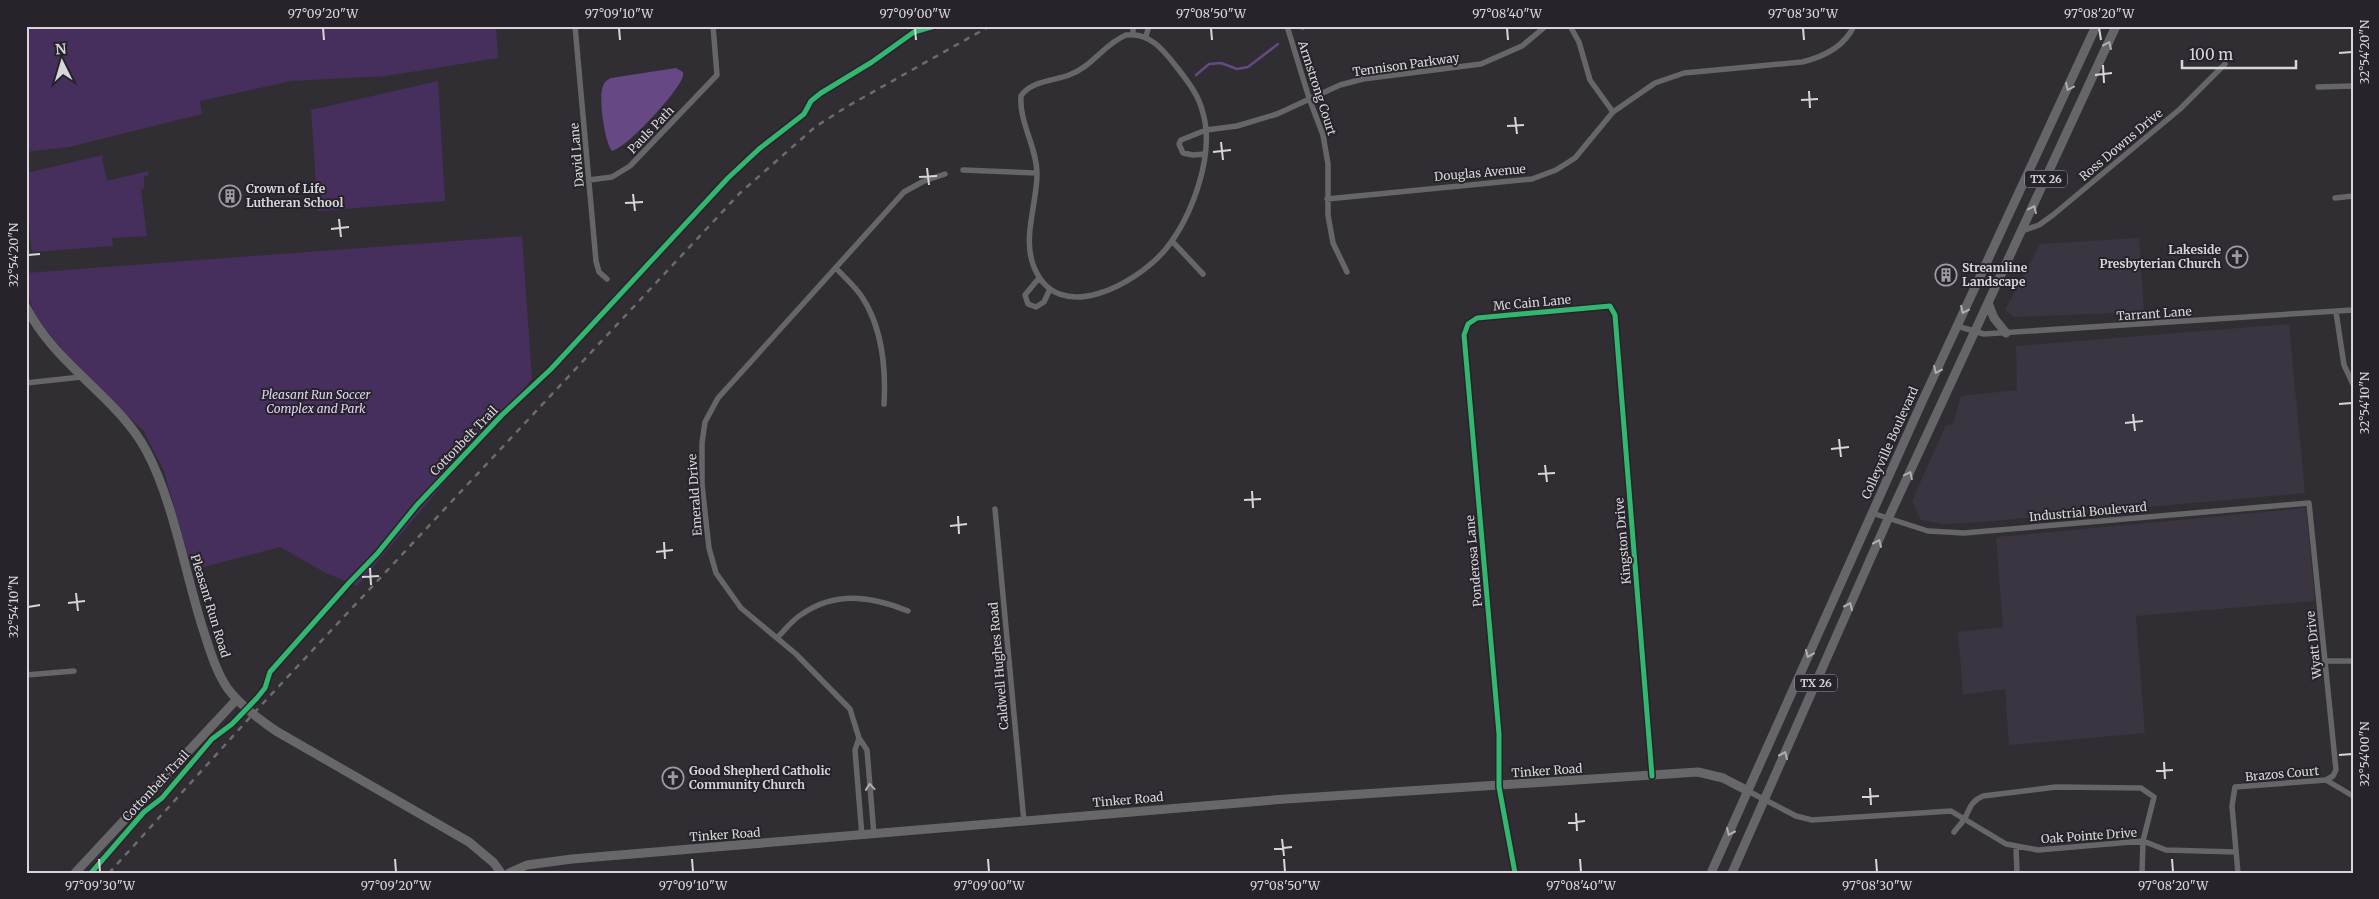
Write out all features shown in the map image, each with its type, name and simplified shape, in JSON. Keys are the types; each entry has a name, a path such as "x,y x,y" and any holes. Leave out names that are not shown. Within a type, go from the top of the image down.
{"main road":[{"name":"Colleyville Boulevard","path":"1711,873 1957,326 2096,26"},
{"name":"TX 26","path":"1732,873 1888,519 2116,26"},
{"path":"1988,303 1994,318 2006,333"},
{"name":"Pleasant Run Road","path":"26,307 44,337 131,428 147,451 164,494 211,655 218,672 237,699 276,732 469,842 488,858 501,873"},
{"path":"75,873 237,699"},
{"name":"Tinker Road","path":"509,873 541,862 1286,799 1499,787 1698,772 1723,778 1748,792"}],"street":[{"name":"David Lane","path":"575,26 596,262 599,272 607,279"},
{"name":"Pauls Path","path":"589,180 612,177 630,166 716,75 712,26"},
{"path":"1133,26 1133,34"},
{"path":"1146,36 1149,26"},
{"name":"Armstrong Court","path":"1287,26 1309,98 1323,135 1328,164 1327,198 1333,242 1347,272"},
{"name":"Tennison Parkway","path":"1205,154 1188,155 1183,152 1180,144 1185,137 1197,135 1206,130 1237,126 1277,114 1309,98 1363,78 1481,64 1522,46 1546,26"},
{"path":"1570,26 1579,42 1590,80 1613,112"},
{"name":"Douglas Avenue","path":"1327,198 1532,179 1556,170 1575,158 1613,112 1642,90 1669,77 1713,70 1802,62 1819,58 1840,45 1854,26"},
{"path":"1133,34 1146,36 1158,46 1195,92 1203,112 1206,130 1204,169 1195,196 1172,241 1155,261 1122,284 1089,297 1064,296 1050,291 1039,278 1030,254 1037,173 1023,118 1021,102 1024,91 1042,83 1070,75 1084,67 1114,41 1133,34"},
{"name":"Ross Downs Drive","path":"2022,231 2039,225 2054,215 2180,109 2225,64"},
{"path":"2318,86 2353,86"},
{"path":"963,170 988,173 1037,173"},
{"name":"Emerald Drive","path":"874,835 867,750 859,738 850,709 831,688 741,608 716,573 709,548 705,512 702,443 705,422 718,398 904,192 924,180 945,174"},
{"path":"2336,198 2353,196"},
{"path":"1172,241 1203,274"},
{"path":"836,268 862,297 877,331 885,385 884,404"},
{"path":"1039,278 1025,295 1028,304 1032,306 1041,304 1050,291"},
{"name":"Mc Cain Lane","path":"1464,335 1468,324 1477,318 1610,306"},
{"name":"Kingston Drive","path":"1610,306 1615,315 1652,776"},
{"name":"Tarrant Lane","path":"1957,326 1984,334 2353,310"},
{"path":"2336,312 2344,365 2353,384"},
{"name":"Ponderosa Lane","path":"1464,335 1499,734 1499,787 1515,873"},
{"path":"26,383 81,377"},
{"name":"Industrial Boulevard","path":"1872,513 1928,531 1964,533 2309,503"},
{"name":"Wyatt Drive","path":"2309,503 2336,760 2336,770 2333,776 2326,780"},
{"name":"Caldwell Hughes Road","path":"995,509 1024,822"},
{"path":"776,638 801,615 822,603 860,598 883,601 908,611"},
{"path":"2325,660 2353,661"},
{"path":"26,675 74,671"},
{"name":"Emerald Drive","path":"859,738 855,750 862,836"},
{"path":"2326,780 2353,796"},
{"name":"Brazos Court","path":"2238,873 2232,806 2235,787 2326,780"},
{"path":"1954,832 1964,819 1974,799 1983,796 2056,788 2141,788 2154,797 2143,841 2142,873"},
{"name":"Oak Pointe Drive","path":"1748,792 1796,816 1812,820 1951,811 2006,844 2038,850 2143,841 2166,850 2236,852"},
{"path":"2016,846 2017,873"}],"shaded area":[{"path":"676,68 683,72 683,76 663,106 629,140 612,151 607,139 602,109 601,99 605,82 611,78"},
{"path":"2139,238 2144,312 2014,317 2005,310 2040,244"},
{"path":"2289,324 2305,493 1980,522 1943,524 1921,520 1912,501 1946,425 1953,424 1961,396 2017,390 2016,346"},
{"path":"2306,508 2315,601 2136,616 2145,733 2009,745 2005,689 1963,695 1958,632 2003,627 1996,537"}],"green space":[{"path":"26,26 496,26 498,58 386,76 291,81 200,101 202,114 69,147 26,152"},
{"path":"438,81 445,201 318,211 311,110"},
{"path":"103,155 107,181 148,171 149,175 144,177 144,188 141,190 147,236 112,238 113,246 32,252 26,198 26,173"},
{"name":"Pleasant Run Soccer Complex and Park","path":"522,236 532,379 357,586 326,573 280,547 192,570 164,471 143,430 95,387 36,319 26,287 26,273"}],"waterway":[{"path":"1302,29 1309,26"},
{"path":"1196,75 1209,64 1221,63 1237,69 1248,67 1278,44"}],"railway":[{"path":"109,873 253,714 740,193 815,127 848,106 990,26"}],"cycle path":[{"name":"Cottonbelt Trail","path":"91,873 144,812 162,798 212,739 232,724 257,698 265,688 270,672 377,554 417,505 502,415 551,369 728,178 759,149 804,114 811,101 821,93 872,62 914,32 935,26"},
{"path":"1515,873 1499,787 1499,734 1464,335 1468,324 1477,318 1610,306 1615,315 1652,776"}],"place":[{"name":"Crown of Life Lutheran School","path":"230,196"},
{"name":"Lakeside Presbyterian Church","path":"2237,257"},
{"name":"Streamline Landscape","path":"1946,275"},
{"name":"Good Shepherd Catholic Community Church","path":"673,778"}]}
